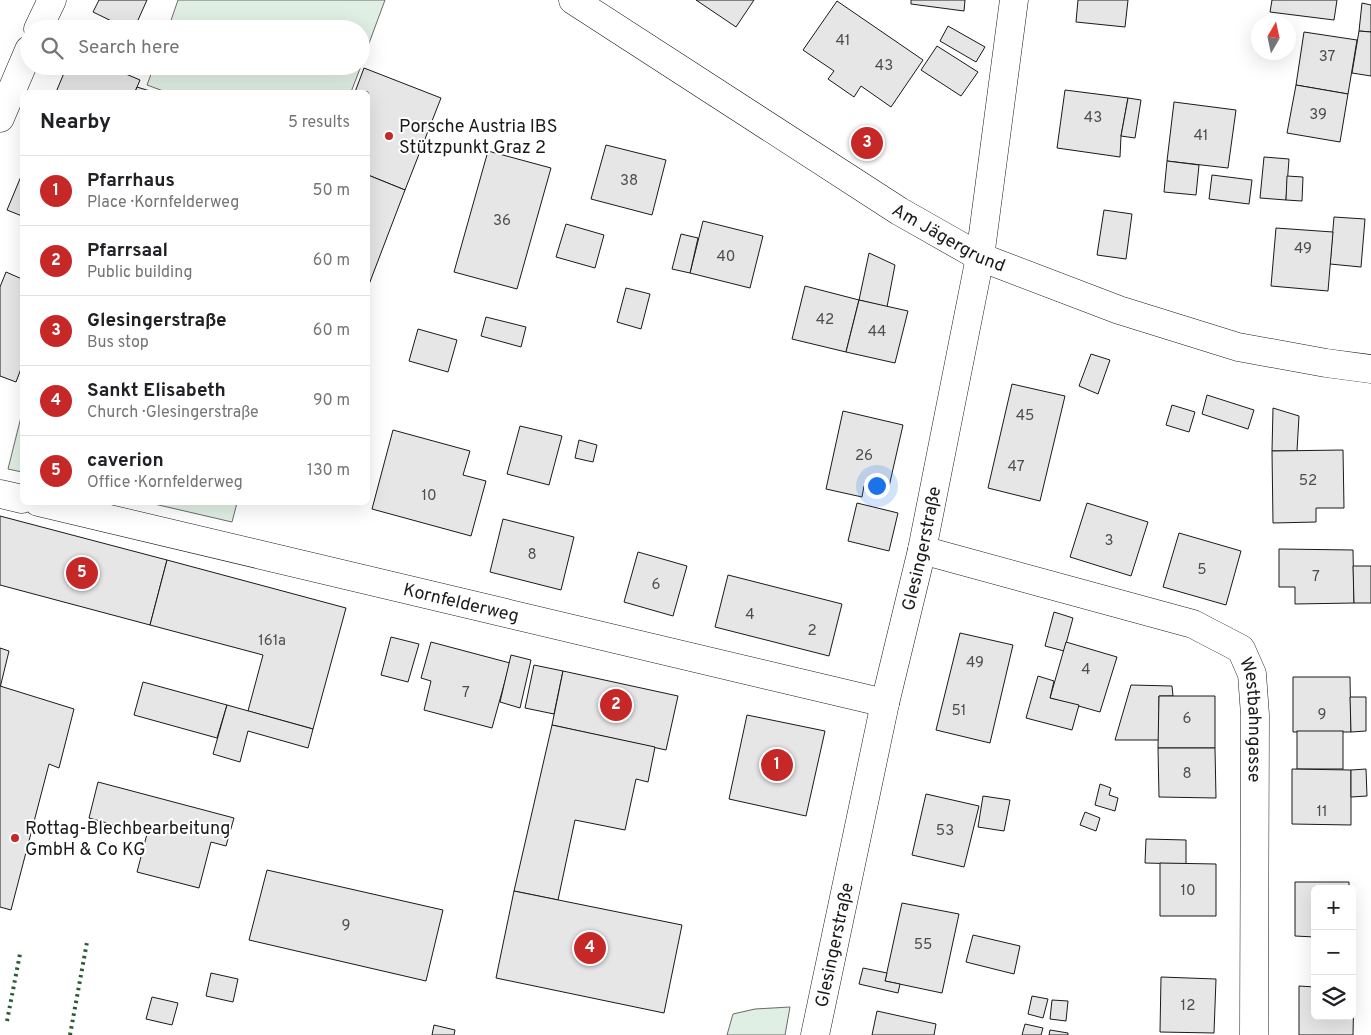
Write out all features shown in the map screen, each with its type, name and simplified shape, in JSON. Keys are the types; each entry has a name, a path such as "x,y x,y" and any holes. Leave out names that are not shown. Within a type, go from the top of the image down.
{"street":[{"path":"42,20 52,0"},
{"name":"Am Jägergrund","path":"573,0 899,211 980,257 1119,310 1238,347 1371,369"},
{"name":"Glesingerstraße","path":"815,1035 885,702 922,550 980,257 1014,0"},
{"path":"0,118 20,71"},
{"path":"0,494 20,499"},
{"name":"Kornfelderweg","path":"51,505 885,702"},
{"name":"Westbahngasse","path":"922,550 1193,624 1241,649 1252,674 1255,715 1254,1035"}],"green space":[{"path":"178,0 385,0 370,41 370,20 171,20"},
{"path":"151,75 358,75 352,90 161,90 147,85"},
{"path":"20,421 20,472 8,469"},
{"path":"159,505 236,505 232,522"},
{"path":"790,1007 785,1035 727,1035 733,1014 755,1009"}],"building":[{"path":"99,0 147,0 138,20 109,20 93,12"},
{"path":"696,0 754,0 736,27"},
{"path":"911,0 965,0 964,11 911,4"},
{"path":"1078,0 1128,0 1125,27 1076,22"},
{"path":"1272,0 1337,0 1334,20 1270,12"},
{"path":"837,1 923,60 891,107 861,86 854,97 828,79 834,71 803,50"},
{"path":"1362,3 1371,5 1371,32 1359,31"},
{"path":"948,26 985,47 976,62 940,41"},
{"path":"1359,31 1371,32 1371,76 1352,73"},
{"path":"1304,32 1357,40 1348,94 1296,85"},
{"path":"937,46 978,72 961,96 921,70"},
{"path":"370,70 441,98 405,190 370,176 370,90 356,90 361,75 370,75"},
{"path":"63,75 128,75 140,80 136,90 57,90"},
{"path":"1296,85 1348,94 1340,142 1287,133"},
{"path":"137,87 147,90 136,90"},
{"path":"1065,90 1128,98 1121,136 1120,157 1057,148"},
{"path":"1128,98 1141,100 1135,138 1121,136"},
{"path":"1174,102 1236,110 1228,168 1167,161"},
{"path":"606,145 666,160 652,215 591,199"},
{"path":"488,151 551,168 517,289 454,272"},
{"path":"1264,157 1289,159 1286,200 1260,198"},
{"path":"1167,161 1199,165 1196,195 1164,192"},
{"path":"1212,175 1252,180 1249,204 1209,199"},
{"path":"370,176 405,190 370,282"},
{"path":"1287,176 1303,177 1302,201 1286,200"},
{"path":"20,179 20,215 7,210"},
{"path":"1104,210 1132,214 1126,259 1097,255"},
{"path":"1334,217 1365,219 1361,267 1330,264"},
{"path":"703,221 763,236 750,288 690,273"},
{"path":"566,224 604,235 595,268 556,257"},
{"path":"1276,228 1333,232 1328,291 1271,286"},
{"path":"681,234 698,238 690,273 672,269"},
{"path":"869,253 895,265 887,307 859,300"},
{"path":"6,272 20,278 20,371 16,382 0,376 0,287"},
{"path":"805,286 859,300 846,352 792,339"},
{"path":"626,288 650,294 641,329 617,322"},
{"path":"859,300 908,311 895,363 846,352"},
{"path":"486,317 526,327 521,347 481,336"},
{"path":"418,329 457,340 448,372 409,361"},
{"path":"1091,354 1110,360 1098,394 1079,386"},
{"path":"1012,384 1065,396 1040,501 988,488"},
{"path":"1207,395 1254,410 1248,429 1202,414"},
{"path":"1172,405 1195,412 1189,432 1166,425"},
{"path":"1273,408 1299,416 1297,451 1272,451"},
{"path":"843,411 903,425 888,491 864,486 862,497 826,489"},
{"path":"520,426 562,436 549,485 507,474"},
{"path":"393,430 470,451 463,475 486,481 471,536 372,509"},
{"path":"579,440 597,445 593,462 575,458"},
{"path":"1343,450 1344,508 1316,508 1316,522 1273,523 1272,451"},
{"path":"857,503 898,513 889,551 848,541"},
{"path":"1087,503 1148,522 1131,576 1070,557"},
{"path":"0,516 167,560 150,625 0,585"},
{"path":"503,519 574,537 561,590 490,572"},
{"path":"1179,533 1241,551 1226,605 1163,587"},
{"path":"1279,549 1353,550 1354,603 1295,604 1295,587 1279,587"},
{"path":"638,552 687,566 673,616 624,602"},
{"path":"167,560 346,608 313,729 248,711 263,655 150,625"},
{"path":"1353,566 1371,566 1371,603 1354,603"},
{"path":"728,575 842,604 829,656 715,627"},
{"path":"1054,612 1073,618 1064,651 1045,646"},
{"path":"960,633 1013,645 990,743 936,730"},
{"path":"391,637 419,644 408,682 381,675"},
{"path":"431,642 510,663 492,728 424,710 431,681 421,678"},
{"path":"1066,642 1117,657 1100,712 1050,698"},
{"path":"0,648 9,651 0,688"},
{"path":"511,655 531,660 520,708 500,702"},
{"path":"534,665 563,671 554,714 525,708"},
{"path":"563,671 678,696 666,750 552,725"},
{"path":"1038,676 1054,681 1050,698 1079,705 1072,730 1026,718"},
{"path":"1293,677 1350,677 1351,732 1293,732"},
{"path":"143,682 227,705 217,738 134,715"},
{"path":"1131,685 1172,686 1173,696 1159,696 1159,740 1115,740"},
{"name":"Rottag-Blechbearbeitung GmbH & Co KG","path":"0,686 74,709 59,768 49,764 11,910 0,907"},
{"path":"1159,696 1215,696 1215,748 1158,748"},
{"path":"1350,697 1366,697 1366,731 1351,732"},
{"path":"227,705 313,729 308,748 248,731 240,762 213,754"},
{"path":"747,715 825,731 806,816 729,799"},
{"path":"552,725 655,747 648,782 636,779 625,830 575,820 558,900 514,891"},
{"path":"1297,731 1343,731 1343,769 1297,769"},
{"path":"1158,748 1215,748 1216,798 1159,797"},
{"path":"1292,769 1351,770 1351,825 1292,824"},
{"path":"1366,769 1367,796 1351,797 1351,770"},
{"path":"98,782 234,818 226,846 211,842 199,888 137,872 147,834 89,818"},
{"path":"1100,784 1111,788 1109,795 1118,798 1115,811 1095,805"},
{"path":"926,794 979,806 964,867 912,855"},
{"path":"983,796 1010,800 1004,831 978,827"},
{"path":"1085,812 1100,818 1096,831 1080,825"},
{"path":"1146,839 1186,840 1186,864 1145,863"},
{"path":"1160,863 1216,864 1216,916 1160,916"},
{"path":"267,870 443,910 426,981 249,940"},
{"path":"1295,882 1349,882 1349,885 1311,885 1311,937 1295,936"},
{"path":"514,891 682,925 664,1013 496,978"},
{"path":"902,903 959,914 942,993 885,981"},
{"path":"973,935 1020,946 1014,974 966,962"},
{"path":"863,968 887,973 885,981 900,984 898,993 859,984"},
{"path":"211,973 238,979 233,1002 206,996"},
{"path":"1161,977 1216,979 1214,1033 1160,1032"},
{"path":"1299,986 1311,987 1311,1020 1353,1020 1353,1035 1299,1035"},
{"path":"1032,996 1048,999 1043,1018 1028,1014"},
{"path":"152,997 178,1003 172,1025 146,1019"},
{"path":"1052,1000 1068,1001 1066,1021 1050,1019"},
{"path":"877,1011 936,1024 934,1035 872,1035"},
{"path":"1025,1024 1043,1028 1041,1035 1022,1035"},
{"path":"434,1025 455,1030 454,1035 432,1035"},
{"path":"1050,1030 1068,1033 1068,1035 1049,1035"}],"hedge":[{"path":"70,1035 87,942"},
{"path":"7,1021 20,954"}],"place":[{"name":"Porsche Austria IBS Stützpunkt Graz 2","path":"389,136"},
{"name":"Glesingerstraße","path":"867,143"},
{"name":"caverion","path":"82,573"},
{"name":"Pfarrsaal","path":"616,705"},
{"name":"Pfarrhaus","path":"777,765"},
{"name":"Rottag-Blechbearbeitung GmbH & Co KG","path":"15,838"},
{"name":"Sankt Elisabeth","path":"590,948"}]}
